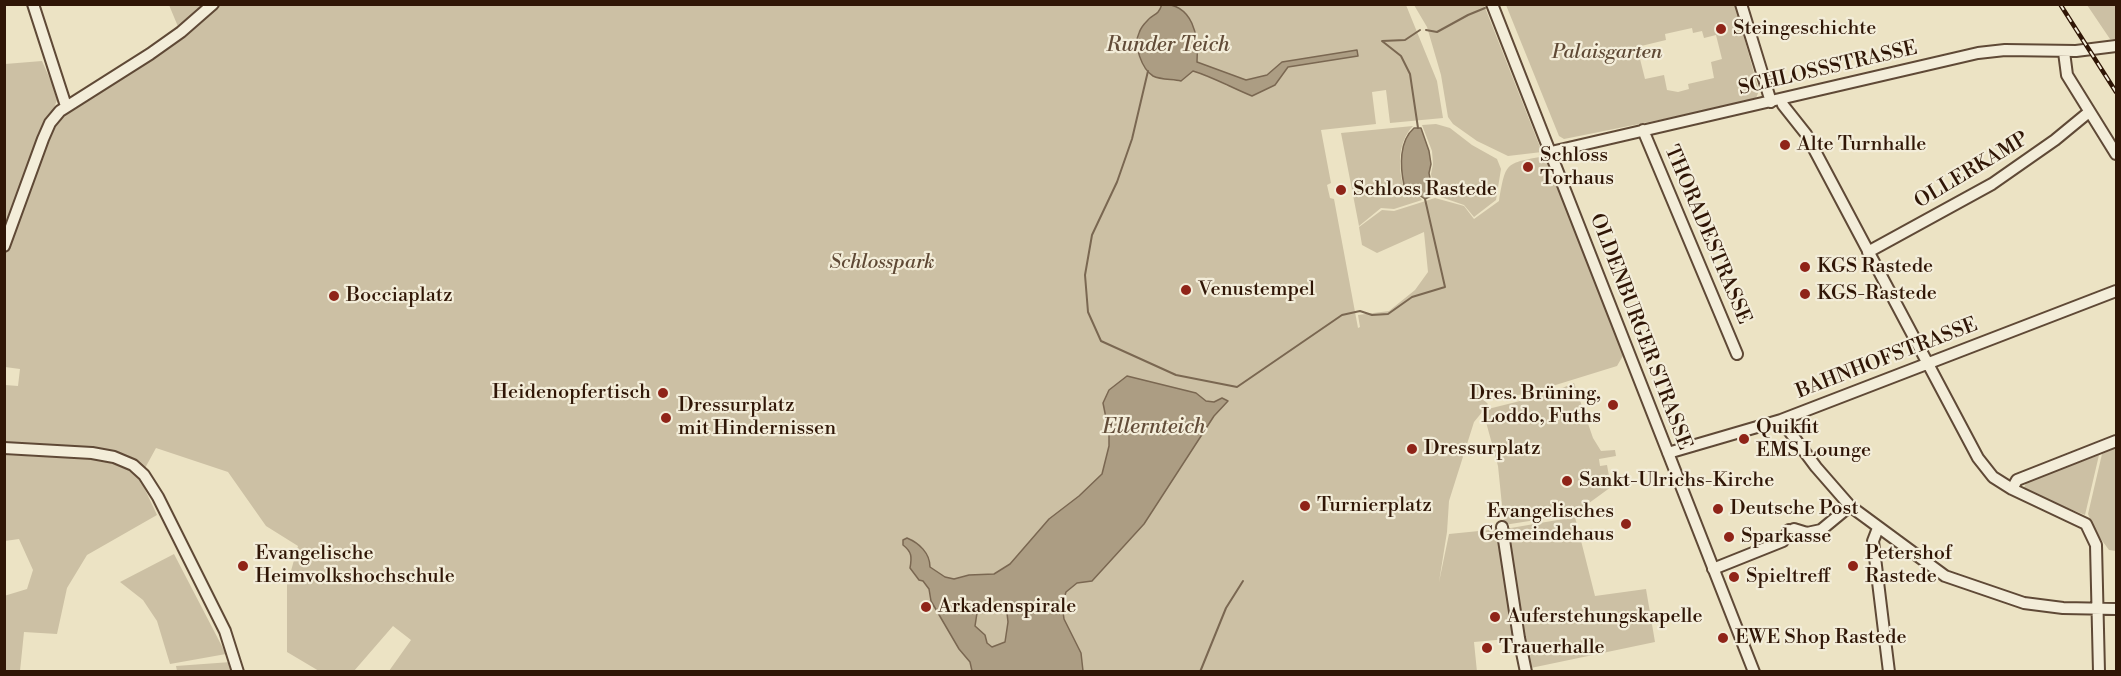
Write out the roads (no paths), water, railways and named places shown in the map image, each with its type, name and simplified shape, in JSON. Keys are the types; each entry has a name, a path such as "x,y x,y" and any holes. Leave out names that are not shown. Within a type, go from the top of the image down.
{"street":[{"path":"33,4 66,106"},
{"path":"4,246 50,123 66,106 150,54 181,32 213,4"},
{"name":"OLDENBURGER STRASSE","path":"1492,4 1754,672"},
{"path":"1741,4 1776,100 1783,105 1806,134 1978,458 1993,477 2012,489 2086,524 2096,545 2098,672"},
{"name":"SCHLOSSSTRASSE","path":"1551,152 1978,53 2005,50 2064,52 2116,46"},
{"path":"2064,52 2067,75 2116,154"},
{"name":"OLLERKAMP","path":"1868,252 1992,184 2055,141 2089,112"},
{"name":"THORADESTRASSE","path":"1643,130 1737,354"},
{"name":"BAHNHOFSTRASSE","path":"1668,453 1781,420 2116,291"},
{"path":"1781,420 1816,467 1850,506 1945,576 2024,603 2063,608 2116,609"},
{"path":"2012,489 2017,480 2116,441"},
{"path":"4,448 92,453 114,457 133,465 144,475 158,497 225,631 238,672"},
{"path":"1713,569 1783,541 1792,529 1807,533 1821,530 1850,506"},
{"path":"1502,527 1526,672"},
{"path":"1878,528 1873,541 1889,672"}],"water":[{"name":"Runder Teich","path":"1162,4 1181,9 1192,23 1197,42 1197,62 1246,80 1267,75 1282,62 1357,50 1358,56 1288,67 1275,85 1252,96 1193,71 1181,81 1159,78 1153,76 1145,68 1138,50 1137,38 1141,29 1159,11"},
{"path":"1414,128 1421,128 1429,151 1431,164 1429,173 1433,195 1425,199 1404,185 1401,162 1403,147 1409,133"},
{"name":"Ellernteich","path":"1127,376 1196,393 1206,401 1214,402 1222,398 1228,401 1214,416 1144,524 1092,581 1077,583 1066,592 1062,605 1064,619 1081,653 1083,671 972,671 970,662 959,649 931,601 929,589 910,568 911,555 903,545 903,540 907,538 920,546 928,557 930,567 945,577 954,579 969,575 994,574 1010,564 1049,519 1079,496 1102,474 1109,446 1103,403 1109,390","holes":["991,608 1007,613 1005,642 992,647 987,643 985,635 975,626 977,613"]}],"waterway":[{"path":"1426,30 1437,32 1485,8"},
{"path":"1418,128 1410,74 1401,56 1382,41 1405,40 1420,30"},
{"path":"1148,71 1132,139 1117,182 1092,235 1085,275 1088,312 1101,341 1176,375 1237,387 1342,315 1360,311 1372,315 1388,314 1412,297 1445,287 1425,199"},
{"path":"1200,672 1226,608 1243,581"}],"railway":[{"path":"2060,4 2116,92"}],"place":[{"name":"Steingeschichte","path":"1721,29"},
{"name":"Alte Turnhalle","path":"1785,145"},
{"name":"Schloss Torhaus","path":"1528,167"},
{"name":"Schloss Rastede","path":"1341,190"},
{"name":"KGS Rastede","path":"1805,267"},
{"name":"Venustempel","path":"1186,290"},
{"name":"KGS-Rastede","path":"1805,294"},
{"name":"Bocciaplatz","path":"334,296"},
{"name":"Heidenopfertisch","path":"663,393"},
{"name":"Dres. Brüning, Loddo, Fuths","path":"1613,405"},
{"name":"Dressurplatz mit Hindernissen","path":"666,418"},
{"name":"Quikfit EMS Lounge","path":"1744,439"},
{"name":"Dressurplatz","path":"1412,449"},
{"name":"Sankt-Ulrichs-Kirche","path":"1567,481"},
{"name":"Turnierplatz","path":"1305,506"},
{"name":"Deutsche Post","path":"1718,509"},
{"name":"Evangelisches Gemeindehaus","path":"1626,524"},
{"name":"Sparkasse","path":"1729,537"},
{"name":"Evangelische Heimvolkshochschule","path":"243,566"},
{"name":"Petershof Rastede","path":"1853,566"},
{"name":"Spieltreff","path":"1734,577"},
{"name":"Arkadenspirale","path":"926,607"},
{"name":"Auferstehungskapelle","path":"1495,617"},
{"name":"EWE Shop Rastede","path":"1723,638"},
{"name":"Trauerhalle","path":"1487,648"}],"park label":[{"name":"Palaisgarten","path":"1607,53"},
{"name":"Schlosspark","path":"882,263"}]}
